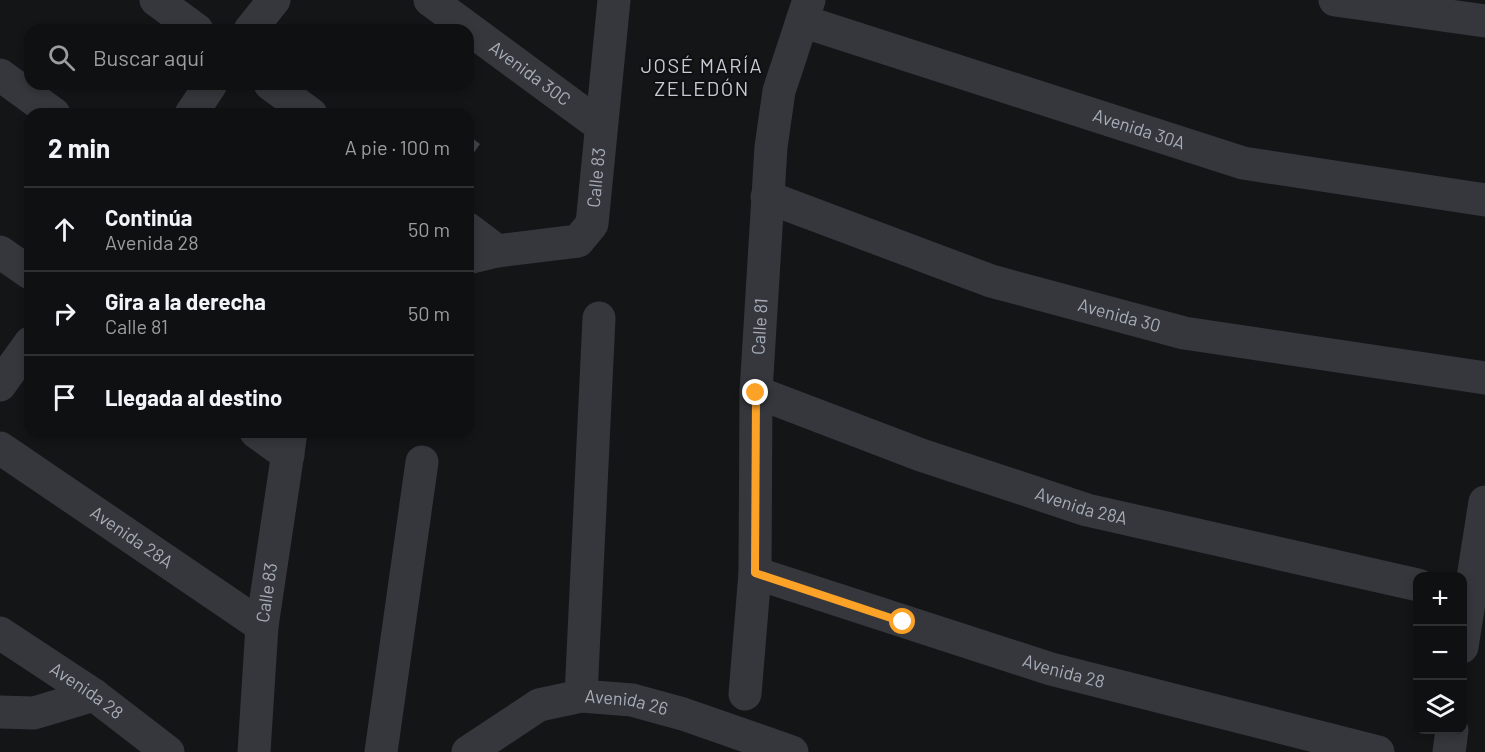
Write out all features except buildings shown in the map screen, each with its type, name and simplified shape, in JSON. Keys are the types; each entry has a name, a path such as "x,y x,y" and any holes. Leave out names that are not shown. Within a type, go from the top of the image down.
{"street":[{"path":"156,0 189,24"},
{"path":"255,24 274,0"},
{"name":"Avenida 30C","path":"430,0 463,24"},
{"name":"Calle 83","path":"483,254 578,241 592,224 614,0"},
{"path":"1345,1 1485,21"},
{"name":"Calle 81","path":"744,694 755,573 756,393 771,147 779,91 805,11"},
{"name":"Avenida 30A","path":"805,11 1243,163 1485,200"},
{"name":"Avenida 30C","path":"474,32 601,126"},
{"path":"0,75 46,108"},
{"path":"195,108 207,90"},
{"path":"278,90 303,108"},
{"name":"Avenida 30","path":"767,198 991,281 1184,333 1485,378"},
{"path":"474,239 483,254"},
{"path":"0,252 24,269"},
{"path":"581,696 599,318"},
{"path":"0,385 24,351"},
{"name":"Avenida 28A","path":"756,393 921,455 1087,510 1413,584"},
{"path":"274,438 290,443"},
{"name":"Calle 83","path":"254,752 262,626 290,443"},
{"name":"Avenida 28A","path":"0,448 262,626"},
{"path":"381,752 422,462"},
{"path":"1467,591 1485,502"},
{"name":"Avenida 28","path":"755,573 1051,669 1377,752"},
{"name":"Avenida 28","path":"0,633 94,695 168,752"},
{"path":"0,712 34,713 94,695"},
{"name":"Avenida 26","path":"468,752 500,742 539,705 581,696 632,700 682,714 792,752"},
{"path":"1449,752 1451,734"}],"district":[{"name":"JOSÉ MARÍA ZELEDÓN","path":"702,78"}],"route":[{"path":"756,393 755,573 903,622"}]}
